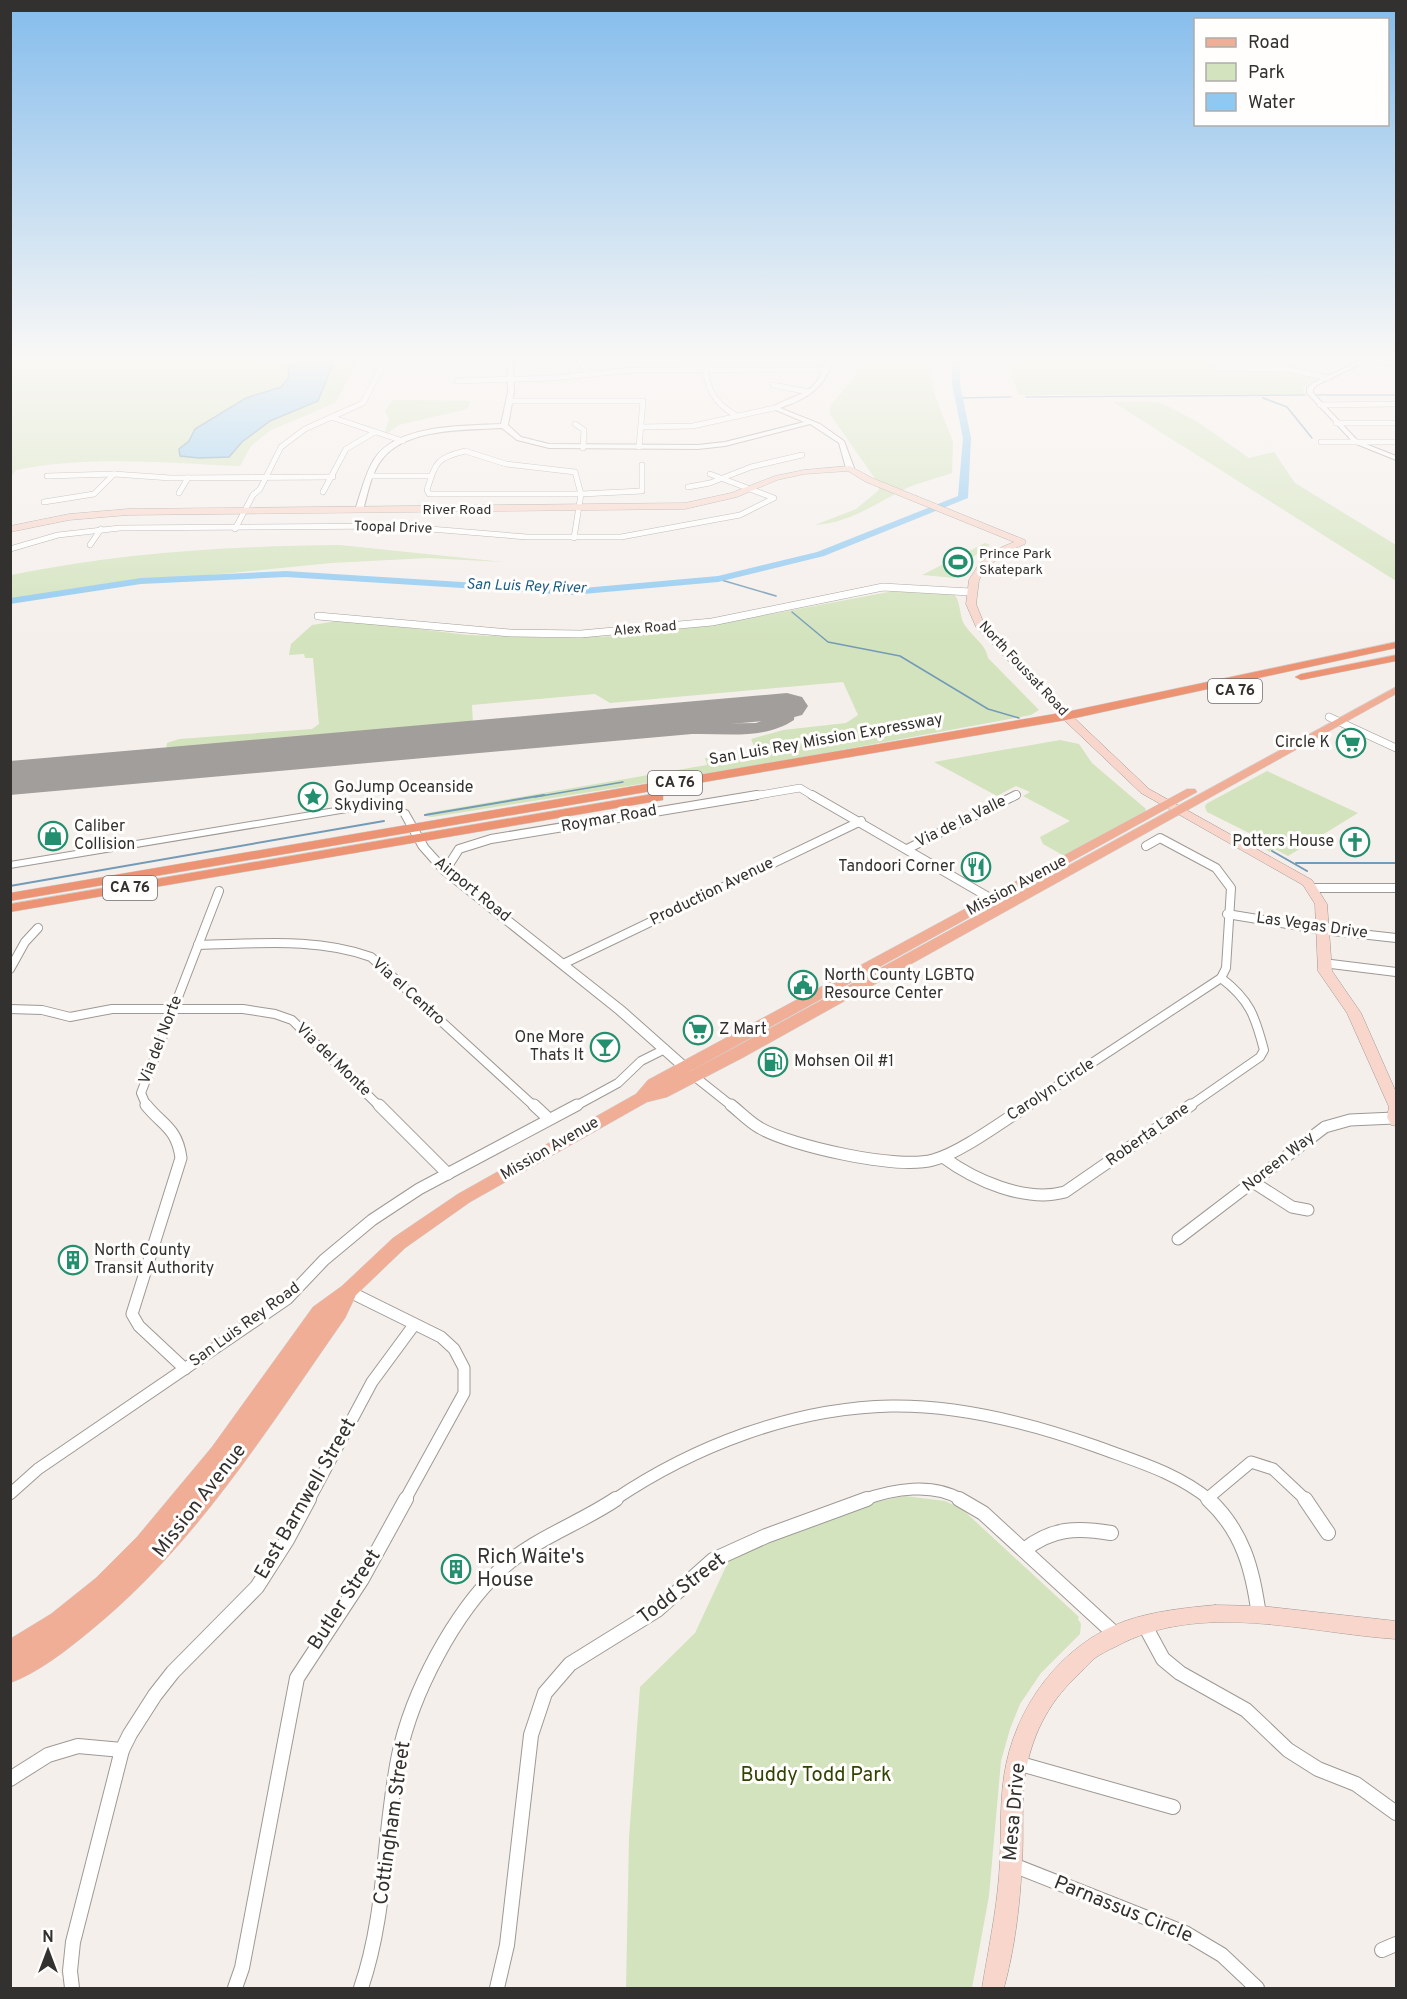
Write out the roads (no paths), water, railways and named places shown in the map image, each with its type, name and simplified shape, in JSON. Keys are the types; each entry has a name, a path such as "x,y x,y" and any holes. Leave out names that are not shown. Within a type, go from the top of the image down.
{"highway":[{"name":"San Luis Rey Mission Expressway","path":"1070,720 1396,645"},
{"name":"San Luis Rey Mission Expressway","path":"10,897 416,832 1070,720 1396,658"},
{"name":"San Luis Rey Mission Expressway","path":"10,908 416,832"}],"main road":[{"path":"850,468 869,480 1022,542 1005,549 982,566 970,592"},
{"name":"River Road","path":"10,529 58,518 120,512 578,509 685,506 713,501 804,472 850,468"},
{"name":"North Foussat Road","path":"970,592 971,604 979,625 1070,720 1145,791 1296,874 1312,888"},
{"name":"Mission Avenue","path":"1334,719 1396,680"},
{"name":"Mission Avenue","path":"10,1652 76,1607 116,1574 151,1538 320,1312 348,1291 382,1257 432,1219 464,1198 642,1098 654,1084 689,1072 777,1032 898,965 999,903 1174,806 1334,719 1396,690"},
{"path":"1312,888 1321,904 1325,971 1354,1013 1396,1113"},
{"name":"Mission Avenue","path":"689,1072 835,985 919,940 999,903"},
{"path":"898,965 920,946 919,940"},
{"path":"777,1032 784,1022 834,994 835,985"},
{"name":"Mission Avenue","path":"10,1673 36,1659 88,1621 129,1587 164,1551 338,1313 348,1291"},
{"name":"Mesa Drive","path":"993,1989 999,1963 1011,1864 1017,1763 1031,1721 1045,1695 1072,1662 1115,1634 1164,1618 1200,1613 1258,1616 1396,1630"}],"street":[{"path":"236,529 243,511 279,453"},
{"path":"323,492 344,453"},
{"path":"359,510 382,453"},
{"path":"455,453 444,456 436,463 427,490 429,494 580,494 642,491 644,472 642,465"},
{"path":"471,453 504,466 575,472 579,477 580,494 574,538"},
{"path":"845,453 850,468"},
{"path":"688,487 751,467 802,455"},
{"path":"47,476 114,474 188,478 333,477"},
{"path":"44,502 94,494 114,474"},
{"path":"710,474 750,488"},
{"path":"371,476 431,476"},
{"path":"179,493 188,478"},
{"name":"Toopal Drive","path":"10,549 41,538 101,529 393,526 499,535 574,538 648,533 740,515 774,498 750,488"},
{"path":"644,526 648,533"},
{"path":"90,545 101,529"},
{"path":"499,535 504,529"},
{"name":"Alex Road","path":"318,616 501,633 581,634 712,622 883,587 970,592"},
{"path":"1334,719 1396,748"},
{"name":"Roymar Road","path":"445,871 459,849 491,839 788,788 806,789 999,903"},
{"name":"Via de la Valle","path":"907,849 1016,795"},
{"name":"Airport Road","path":"10,865 365,806 403,811 429,854 445,871 563,964 665,1049 689,1072"},
{"name":"Production Avenue","path":"563,964 861,821"},
{"path":"1146,846 1160,838 1216,868 1231,888 1227,914 1226,968 1221,978"},
{"path":"1312,888 1396,888"},
{"name":"Via del Norte","path":"185,1369 139,1326 132,1314 181,1158 179,1140 172,1130 142,1102 141,1093 219,891"},
{"name":"Las Vegas Drive","path":"1227,914 1324,930 1396,938"},
{"path":"10,969 25,942 38,928"},
{"name":"Via el Centro","path":"198,945 331,945 357,950 371,957 549,1119"},
{"path":"1323,963 1396,972"},
{"name":"Roberta Lane","path":"943,1156 965,1173 996,1185 1051,1196 1065,1192 1260,1057 1264,1050 1253,1008 1238,990 1221,978"},
{"name":"Carolyn Circle","path":"689,1072 760,1128 793,1142 906,1163 943,1156 1008,1118 1221,978"},
{"name":"Via del Monte","path":"10,1009 42,1010 70,1017 112,1009 257,1010 292,1020 448,1174"},
{"name":"San Luis Rey Road","path":"10,1494 38,1468 287,1299 324,1260 372,1220 419,1189 618,1083 641,1061 665,1049"},
{"name":"Noreen Way","path":"1178,1239 1325,1127 1340,1120 1396,1113"},
{"path":"1253,1182 1292,1207 1308,1210"},
{"name":"Butler Street","path":"234,1989 242,1968 297,1678 362,1579 464,1393 466,1380 463,1359 453,1346 348,1291"},
{"name":"East Barnwell Street","path":"72,1989 70,1971 73,1942 122,1749 137,1720 160,1686 268,1572 378,1371 414,1324"},
{"name":"Cottingham Street","path":"362,1989 375,1953 399,1754 409,1721 455,1628 489,1581 515,1555 563,1531 680,1460 818,1414 869,1407 912,1407 983,1415 1079,1440 1165,1472 1189,1483 1208,1498 1221,1511 1246,1547 1252,1568 1258,1616"},
{"path":"1208,1498 1251,1461 1272,1465 1318,1513 1328,1533"},
{"name":"Todd Street","path":"497,1989 507,1945 531,1735 545,1693 570,1664 657,1610 713,1560 766,1536 885,1492 905,1489 939,1492 957,1497 983,1513 1115,1634"},
{"path":"1024,1550 1037,1538 1057,1529 1084,1528 1111,1533"},
{"path":"1144,1624 1164,1659 1180,1673 1246,1710 1288,1749 1318,1769 1356,1784 1396,1813"},
{"path":"10,1779 48,1755 78,1746 122,1749"},
{"path":"1017,1763 1173,1807"},
{"name":"Parnassus Circle","path":"1011,1864 1185,1933 1222,1955 1257,1989"}],"water":[{"path":"180,453 232,453 229,457 180,456"}],"waterway":[{"name":"San Luis Rey River","path":"10,601 141,581 286,574 572,592 718,579 820,554 963,498 966,453"},
{"path":"718,579 776,596"},
{"path":"792,612 828,642 900,656 988,709 1019,718"},
{"path":"535,797 623,782"},
{"path":"425,815 544,795"},
{"path":"10,886 384,821"},
{"path":"1272,851 1307,871"},
{"path":"1296,863 1396,863"}],"place":[{"name":"Prince Park Skatepark","path":"958,562"},
{"name":"Circle K","path":"1351,743"},
{"name":"GoJump Oceanside Skydiving","path":"313,797"},
{"name":"Caliber Collision","path":"53,836"},
{"name":"Potters House","path":"1355,842"},
{"name":"Tandoori Corner","path":"976,867"},
{"name":"North County LGBTQ Resource Center","path":"803,985"},
{"name":"Z Mart","path":"698,1030"},
{"name":"One More Thats It","path":"605,1047"},
{"name":"Mohsen Oil #1","path":"773,1062"},
{"name":"North County Transit Authority","path":"73,1260"},
{"name":"Rich Waite's House","path":"456,1569"}],"park label":[{"name":"Buddy Todd Park","path":"816,1776"}]}
